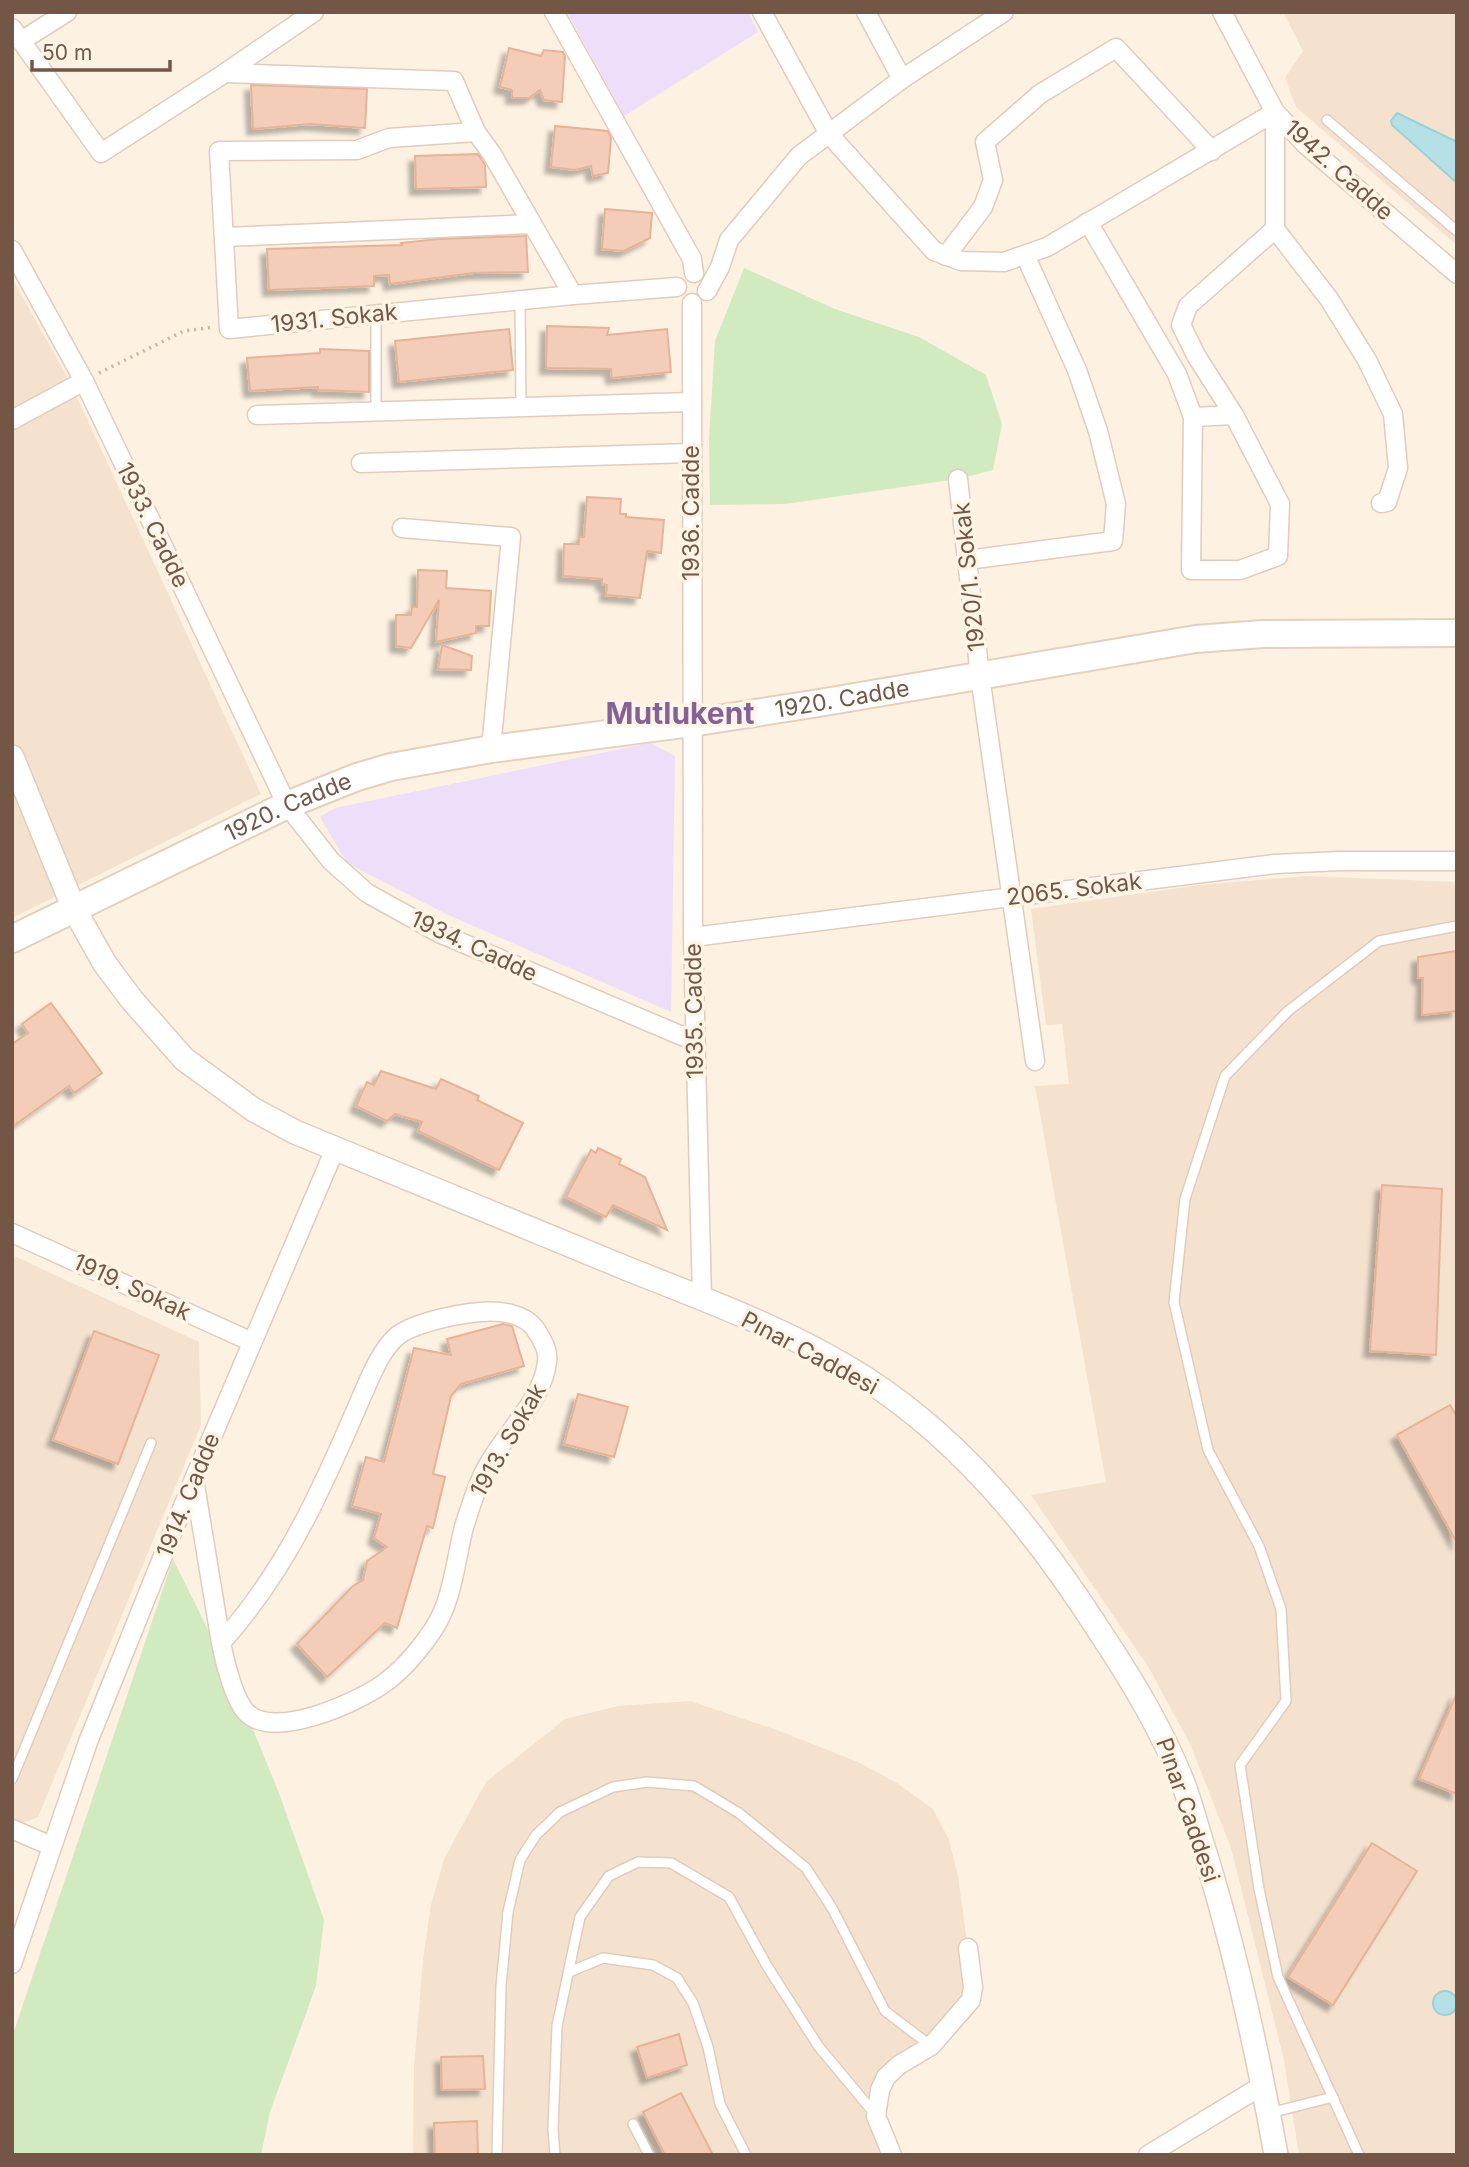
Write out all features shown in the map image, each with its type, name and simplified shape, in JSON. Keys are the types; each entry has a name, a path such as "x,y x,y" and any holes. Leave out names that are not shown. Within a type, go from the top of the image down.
{"main road":[{"name":"1920. Cadde","path":"12,939 287,805 344,781 391,767 491,749 691,723 1196,639 1274,634 1457,633"}],"street":[{"path":"67,12 17,34 101,153 314,12"},
{"path":"554,12 692,259 694,273"},
{"path":"762,12 829,134 934,251 961,261 1004,262 1047,247 1275,112"},
{"path":"866,12 902,79"},
{"path":"706,291 703,277 694,273 685,275 677,287 680,296 692,303 702,299 720,267 729,240 799,156 902,79 1004,12"},
{"name":"1942. Cadde","path":"1222,12 1275,112 1306,145 1457,274"},
{"path":"946,256 982,208 993,180 985,142 1040,94 1116,48 1212,151"},
{"path":"225,73 454,82 476,132 492,154 573,295"},
{"path":"1275,112 1275,229 1328,299 1367,360 1393,414 1398,468 1387,502 1381,503"},
{"path":"229,328 219,151 357,150 389,138 476,132"},
{"path":"1088,222 1177,374 1193,417 1191,570 1240,570 1278,556 1280,504 1234,415 1197,357 1181,325 1188,306 1275,229"},
{"path":"224,237 531,224"},
{"name":"1933. Cadde","path":"12,250 84,381 287,805"},
{"path":"967,560 1113,541 1116,504 1098,431 1077,370 1024,255"},
{"name":"1931. Sokak","path":"229,328 677,287"},
{"name":"1936. Cadde","path":"691,723 692,303"},
{"path":"12,420 84,381"},
{"path":"257,415 692,402"},
{"path":"1193,417 1234,415"},
{"path":"361,463 691,453"},
{"name":"1920/1. Sokak","path":"958,479 980,676 1035,1061"},
{"path":"402,528 511,537 491,749"},
{"name":"1935. Cadde","path":"691,723 692,937 702,1299"},
{"name":"Pınar Caddesi","path":"12,757 74,909 106,964 132,1000 184,1059 254,1110 295,1132 702,1299 808,1347 881,1388 950,1443 1018,1516 1057,1567 1134,1685 1160,1730 1183,1784 1216,1888 1239,1974 1276,2155"},
{"name":"1934. Cadde","path":"287,805 331,861 367,893 451,939 694,1041"},
{"name":"2065. Sokak","path":"692,937 1275,864 1457,861"},
{"name":"1914. Cadde","path":"12,1964 93,1730 194,1479 335,1149"},
{"name":"1919. Sokak","path":"12,1233 252,1342"},
{"name":"1913. Sokak","path":"194,1479 221,1643 232,1683 246,1712 262,1722 282,1724 328,1711 382,1684 406,1663 434,1629 446,1603 467,1519 482,1475 544,1378 548,1359 545,1344 534,1326 515,1315 493,1311 428,1323 395,1337 369,1381 313,1504 287,1553 251,1607 221,1643"},
{"path":"12,1829 51,1846"},
{"path":"892,2155 876,2116 880,2090 886,2077 931,2046 971,2000 973,1987 968,1948"},
{"path":"1148,2155 1263,2085"}],"lane":[{"path":"1327,120 1457,231"},
{"path":"520,300 520,407"},
{"path":"376,314 376,412"},
{"path":"1359,2155 1278,1977 1258,1889 1240,1765 1286,1701 1281,1609 1259,1546 1208,1450 1174,1302 1185,1199 1225,1076 1288,1012 1379,941 1457,926"},
{"path":"12,1779 151,1443"},
{"path":"497,2155 500,1986 508,1912 520,1860 536,1835 560,1812 613,1787 648,1782 694,1786 739,1813 806,1868 832,1908 885,2011 931,2046"},
{"path":"555,2155 553,2129 556,2026 580,1917 608,1877 638,1862 671,1863 729,1897 767,1966 819,2047 876,2116"},
{"path":"569,1972 603,1958 653,1965 677,1978 693,2003 708,2047 720,2104 746,2155"},
{"path":"1269,2114 1333,2097"},
{"path":"633,2124 649,2155"}],"path":[{"path":"84,381 184,331 197,328 229,328"}],"shaded area":[{"path":"567,12 748,12 758,32 624,116"},
{"path":"1283,12 1457,12 1457,245 1296,107 1285,78 1303,51"},
{"path":"12,278 69,380 261,794 12,918"},
{"path":"650,743 675,756 671,1012 446,914 347,863 320,817 335,808"},
{"path":"1309,876 1457,882 1457,2155 1299,2155 1284,2060 1231,1848 1190,1744 1149,1668 1031,1495 1106,1482 1035,1086 1069,1084 1062,1024 1046,1025 1031,909 1200,885"},
{"path":"12,1255 199,1342 201,1425 38,1817 23,1823 12,1818"},
{"path":"690,1701 777,1730 858,1762 897,1783 933,1809 949,1840 958,1876 973,1987 880,2090 892,2155 413,2155 414,2067 423,1960 431,1905 444,1859 486,1782 565,1719 618,1706"}],"green space":[{"path":"744,268 835,309 919,337 986,375 1002,424 993,470 958,479 785,504 710,505 709,439 715,341"},
{"path":"173,1559 246,1712 279,1793 324,1920 316,1986 270,2112 261,2155 12,2155 12,2037"}],"water":[{"path":"1397,113 1457,142 1457,183 1392,125 1391,121"},
{"path":"1445,1991 1454,1994 1457,2003 1454,2012 1445,2015 1436,2012 1433,2003 1436,1994"}],"building":[{"path":"509,48 541,56 544,50 563,52 562,102 544,100 540,90 529,98 512,98 512,90 500,87"},
{"path":"251,85 367,89 365,128 310,124 253,129"},
{"path":"555,126 608,131 611,138 608,173 593,176 591,166 575,170 551,167"},
{"path":"478,154 485,165 486,187 416,189 415,156"},
{"path":"605,209 652,213 650,238 624,251 602,249"},
{"path":"526,236 528,272 473,273 390,284 389,275 374,276 374,286 269,290 267,249 402,245 401,243 438,239"},
{"path":"547,326 609,328 607,335 667,329 671,372 612,378 611,369 546,368"},
{"path":"509,329 513,370 399,382 395,341"},
{"path":"320,349 369,351 369,392 318,390 318,387 250,391 247,358 320,353"},
{"path":"587,497 621,499 620,514 626,514 626,517 664,520 661,553 647,551 640,598 606,595 607,585 602,584 602,579 563,576 564,544 579,544 579,537 584,537"},
{"path":"418,570 447,571 446,588 491,591 489,626 476,626 476,633 436,642 439,600 411,648 396,646 396,615 411,615 412,607 417,607"},
{"path":"442,645 472,656 471,670 438,669"},
{"path":"1457,951 1457,1011 1422,1015 1423,978 1418,978 1418,957"},
{"path":"51,1003 102,1073 74,1093 69,1086 12,1127 12,1044 28,1033 22,1024"},
{"path":"381,1071 436,1089 441,1079 479,1096 477,1100 523,1123 499,1170 418,1131 422,1122 395,1114 387,1121 356,1106 367,1082 374,1085"},
{"path":"598,1148 621,1159 619,1164 645,1177 667,1230 613,1205 606,1217 566,1197 591,1150 596,1153"},
{"path":"1382,1185 1442,1189 1436,1355 1370,1351"},
{"path":"503,1324 512,1326 524,1366 461,1384 451,1396 433,1474 445,1477 433,1528 427,1526 397,1628 385,1623 327,1677 297,1644 353,1586 363,1580 367,1561 387,1547 374,1538 381,1514 352,1506 366,1457 384,1462 414,1348 451,1355 447,1339"},
{"path":"94,1331 159,1355 118,1464 53,1440"},
{"path":"578,1394 628,1407 614,1457 564,1444"},
{"path":"1450,1405 1457,1417 1457,1543 1397,1435"},
{"path":"1457,1693 1457,1794 1419,1779"},
{"path":"1372,1843 1417,1871 1333,2005 1288,1977"},
{"path":"679,2034 687,2065 647,2078 637,2047"},
{"path":"483,2056 485,2089 442,2090 441,2057"},
{"path":"681,2093 713,2155 665,2155 643,2112"},
{"path":"477,2121 478,2154 435,2155 434,2123"}],"district":[{"name":"Mutlukent","path":"680,713"}]}
